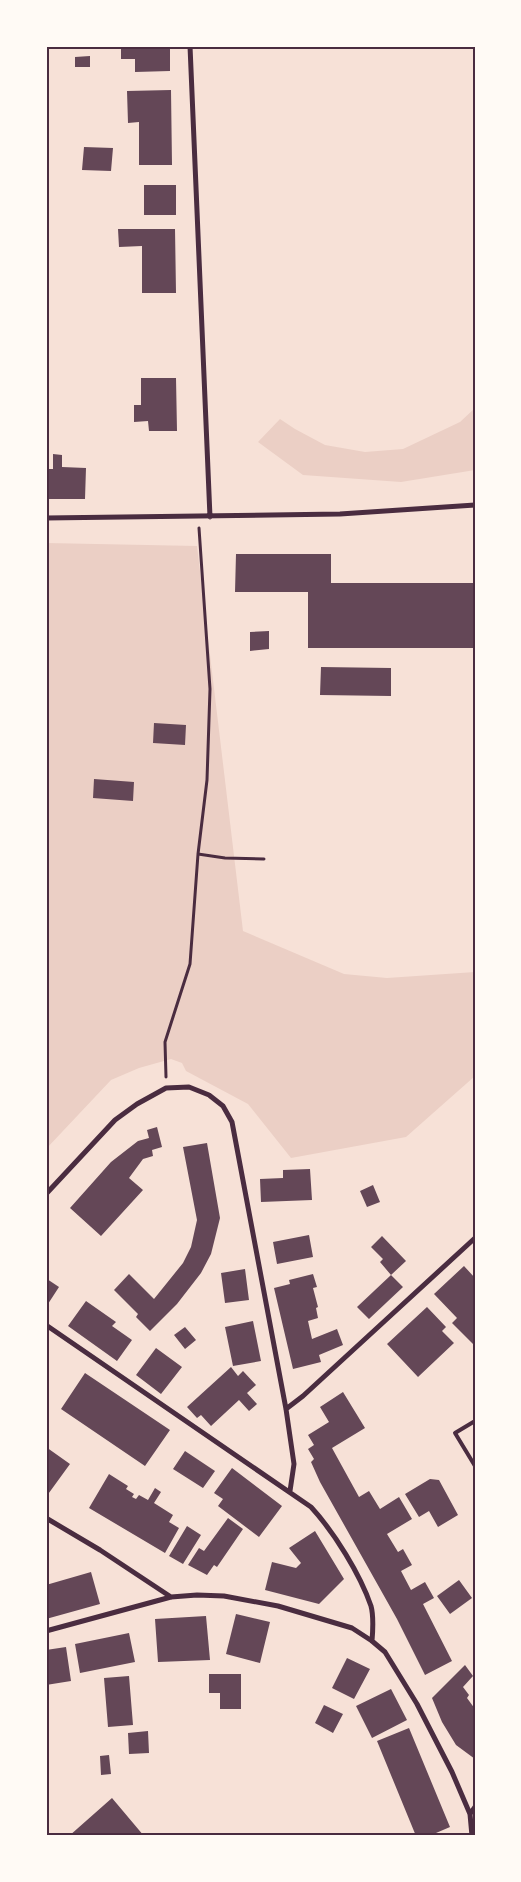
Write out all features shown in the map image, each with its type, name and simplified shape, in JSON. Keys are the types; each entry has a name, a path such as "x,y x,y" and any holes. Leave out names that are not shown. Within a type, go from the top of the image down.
{"street":[{"path":"190,46 210,517"},
{"path":"46,518 340,514 475,505"},
{"path":"46,1194 115,1120 137,1104 166,1088 189,1087 209,1095 223,1106 232,1122 286,1409 294,1464 290,1491"},
{"path":"286,1409 316,1384 475,1238"},
{"path":"46,1325 311,1507 327,1525 361,1583 371,1607 374,1627 372,1641"},
{"path":"46,1518 100,1550 171,1597"},
{"path":"46,1631 171,1597 197,1595 224,1596 278,1606 352,1628 372,1641 384,1652 417,1704 452,1772 470,1814 472,1836"},
{"path":"470,1814 475,1807"}],"lane":[{"path":"475,1420 454,1433 475,1466"}],"path":[{"path":"166,1088 165,1042 190,964 198,854 207,780 210,689 199,517"},
{"path":"198,854 225,858 264,859"}],"shaded area":[{"path":"475,408 475,470 401,482 303,475 258,442 280,419 325,445 365,452 403,449 460,422"},
{"path":"46,543 197,546 243,931 344,974 387,978 475,972 475,1076 406,1137 291,1158 248,1104 186,1071 182,1063 171,1059 139,1068 111,1080 46,1149"}],"building":[{"path":"121,46 170,46 170,71 135,72 135,59 121,59"},
{"path":"90,56 90,67 75,67 75,57"},
{"path":"171,90 172,165 139,165 139,122 128,123 127,91"},
{"path":"84,147 113,148 111,171 82,170"},
{"path":"144,185 176,185 176,215 144,215"},
{"path":"118,229 175,229 176,293 142,293 142,246 119,247"},
{"path":"141,378 176,378 177,431 149,431 148,421 134,422 134,405 141,405"},
{"path":"53,454 62,455 62,467 86,468 85,499 46,499 46,469 53,469"},
{"path":"236,554 331,554 331,583 475,583 475,648 308,648 308,592 235,592"},
{"path":"269,631 269,649 250,651 250,632"},
{"path":"321,667 391,668 391,696 320,695"},
{"path":"154,723 186,725 185,745 153,743"},
{"path":"94,779 134,782 133,801 93,798"},
{"path":"157,1127 162,1147 152,1150 153,1156 143,1159 129,1178 143,1190 101,1236 70,1208 111,1162 138,1141 149,1138 147,1130"},
{"path":"207,1143 220,1218 211,1254 201,1273 177,1304 150,1331 136,1317 138,1314 114,1290 129,1274 154,1299 183,1263 191,1247 197,1220 183,1147"},
{"path":"310,1169 312,1200 261,1202 260,1179 283,1178 283,1170"},
{"path":"373,1185 380,1202 367,1207 360,1191"},
{"path":"309,1235 313,1257 277,1264 273,1242"},
{"path":"382,1236 406,1261 391,1275 380,1262 383,1259 371,1247"},
{"path":"464,1266 475,1278 475,1342 473,1344 452,1323 457,1318 434,1294"},
{"path":"245,1269 249,1300 225,1303 221,1273"},
{"path":"46,1274 49,1276 47,1279 59,1287 46,1307"},
{"path":"313,1274 317,1287 313,1288 318,1307 316,1308 318,1318 308,1321 312,1339 337,1329 343,1345 319,1355 321,1362 293,1369 274,1288 290,1284 289,1280"},
{"path":"391,1275 403,1287 369,1319 357,1307"},
{"path":"86,1301 116,1322 112,1326 132,1340 117,1361 68,1326"},
{"path":"427,1307 446,1327 442,1331 454,1343 418,1377 387,1344"},
{"path":"253,1321 261,1361 233,1366 225,1327"},
{"path":"185,1327 196,1340 185,1349 174,1335"},
{"path":"156,1348 182,1367 161,1394 136,1375"},
{"path":"231,1367 238,1376 243,1371 256,1385 247,1393 257,1404 249,1411 239,1400 211,1426 201,1415 197,1418 187,1407"},
{"path":"85,1373 170,1430 145,1466 61,1409"},
{"path":"343,1392 365,1428 332,1448 359,1497 369,1491 380,1509 399,1497 412,1519 387,1534 398,1552 403,1549 412,1565 401,1571 411,1590 425,1582 434,1598 423,1604 452,1661 425,1675 397,1619 320,1482 311,1462 314,1459 308,1449 314,1445 308,1435 329,1422 320,1407"},
{"path":"46,1447 70,1464 46,1497"},
{"path":"185,1451 215,1471 203,1488 173,1469"},
{"path":"232,1468 282,1506 259,1537 218,1506 223,1499 214,1493"},
{"path":"109,1474 128,1486 126,1489 134,1494 132,1497 136,1499 139,1495 148,1500 155,1488 161,1492 154,1503 173,1515 169,1522 179,1528 165,1553 89,1508"},
{"path":"430,1479 439,1480 458,1515 438,1527 429,1511 419,1517 405,1494"},
{"path":"228,1518 243,1529 217,1567 214,1565 207,1575 188,1565 199,1548 204,1551"},
{"path":"187,1526 201,1535 183,1564 169,1556"},
{"path":"315,1531 344,1579 319,1604 265,1590 272,1562 296,1568 301,1563 289,1548"},
{"path":"91,1572 100,1604 46,1619 46,1585"},
{"path":"459,1580 472,1598 450,1614 437,1596"},
{"path":"236,1614 270,1622 260,1663 226,1654"},
{"path":"206,1616 210,1660 158,1662 155,1619"},
{"path":"129,1633 135,1662 80,1673 75,1644"},
{"path":"66,1647 71,1681 46,1685 46,1650"},
{"path":"347,1658 370,1669 354,1699 332,1688"},
{"path":"465,1665 473,1676 463,1687 469,1695 467,1698 475,1709 475,1759 456,1745 442,1722 432,1698"},
{"path":"209,1674 241,1674 241,1709 220,1709 220,1693 209,1693"},
{"path":"129,1676 133,1725 108,1727 104,1678"},
{"path":"391,1689 407,1720 372,1738 356,1706"},
{"path":"324,1705 343,1714 333,1733 315,1723"},
{"path":"409,1728 450,1827 429,1836 416,1836 377,1741"},
{"path":"148,1731 149,1753 129,1754 128,1733"},
{"path":"109,1755 111,1774 101,1775 100,1756"},
{"path":"112,1798 144,1836 69,1836"}]}
